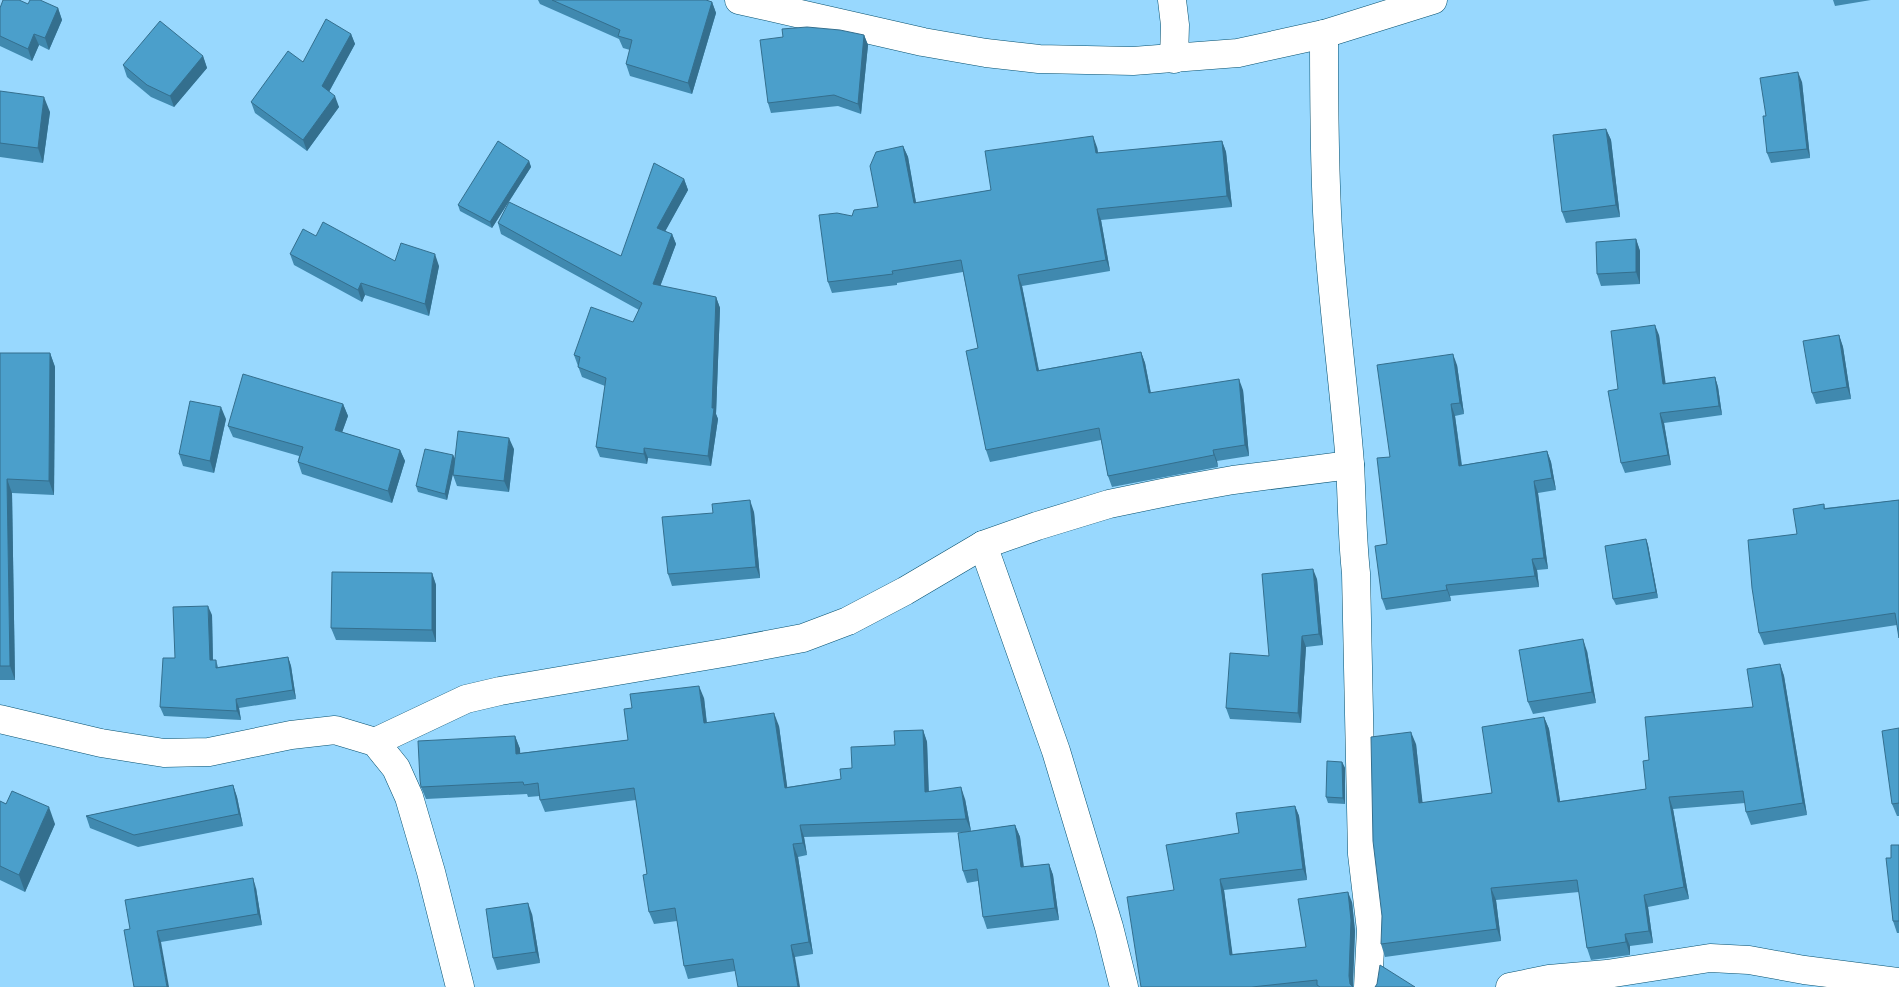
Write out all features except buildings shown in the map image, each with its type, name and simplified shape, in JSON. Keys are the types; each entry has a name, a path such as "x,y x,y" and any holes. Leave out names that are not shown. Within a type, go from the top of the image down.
{"street":[{"path":"739,0 923,42 986,53 1047,60 1133,61 1238,53 1324,34 1432,0"},
{"path":"1172,0 1175,26 1174,58"},
{"path":"1324,34 1324,154 1328,230 1350,465 1358,641 1362,845 1372,930 1368,987"},
{"path":"375,742 466,699 500,691 803,638 848,620 905,591 983,545 1109,504 1233,480 1350,465"},
{"path":"983,545 1056,751 1109,927 1124,987"},
{"path":"0,719 101,743 164,753 209,752 291,736 336,730 375,742 396,768 409,797 431,872 460,987"},
{"path":"1510,987 1550,979 1607,974 1710,958 1749,960 1804,970 1899,982"}]}
